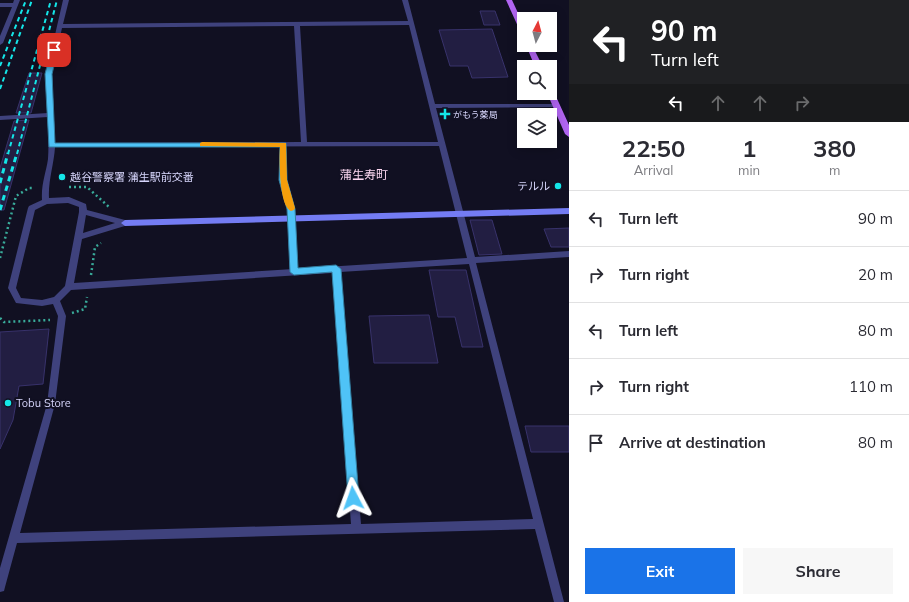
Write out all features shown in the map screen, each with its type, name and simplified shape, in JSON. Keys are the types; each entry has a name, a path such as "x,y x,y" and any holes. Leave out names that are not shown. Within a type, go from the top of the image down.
{"main road":[{"path":"510,0 517,16"},
{"path":"554,100 569,134"}],"street":[{"path":"46,201 45,188 51,160 52,145 49,74 66,0"},
{"path":"405,0 559,602"},
{"path":"0,5 16,2"},
{"path":"0,43 16,2"},
{"path":"60,26 411,23"},
{"path":"297,24 304,144"},
{"path":"432,106 556,105"},
{"path":"0,118 50,115"},
{"path":"283,144 283,180 292,218 294,272"},
{"path":"52,145 441,144"},
{"path":"69,200 83,206 80,237 69,287 56,300 42,303 19,301 12,288 32,208 46,201 69,200"},
{"path":"80,237 124,223 569,211"},
{"path":"83,212 124,223"},
{"path":"69,287 569,254"},
{"path":"336,269 356,529"},
{"path":"0,587 51,404 62,316 56,300"},
{"path":"14,538 539,524"}],"path":[{"path":"0,258 16,196 29,188 87,187 111,208"},
{"path":"0,318 4,322 50,320 85,309 95,247 102,242"}],"building":[{"path":"480,11 495,11 500,25 484,25"},
{"path":"492,29 508,77 472,78 468,66 450,66 439,30"},
{"path":"29,73 42,73 31,113 16,113"},
{"path":"29,120 4,210 0,210 0,168 14,121"},
{"path":"470,220 492,220 502,254 479,255"},
{"path":"569,228 569,247 551,247 544,229"},
{"path":"429,270 466,270 483,347 462,347 455,317 438,317"},
{"path":"429,315 438,363 374,363 369,316"},
{"name":"Tobu Store","path":"49,329 43,384 19,386 13,420 0,449 0,332"},
{"path":"525,426 569,426 569,452 531,452"}],"railway":[{"path":"0,66 26,0"},
{"path":"0,89 32,0"},
{"path":"8,154 51,0"},
{"path":"17,154 57,0"},
{"path":"0,183 8,153"},
{"path":"0,210 17,153"}],"slow traffic":[{"path":"202,145 283,144 283,180 291,208"}],"place":[{"name":"がもう薬局","path":"445,114"},
{"name":"越谷警察署 蒲生駅前交番","path":"62,177"},
{"name":"テルル","path":"558,186"},
{"name":"Tobu Store","path":"8,403"}],"district":[{"name":"蒲生寿町","path":"364,174"}],"route":[{"path":"54,50 49,74 52,145 283,144 283,180 291,209 294,272 336,269 353,498"}]}
